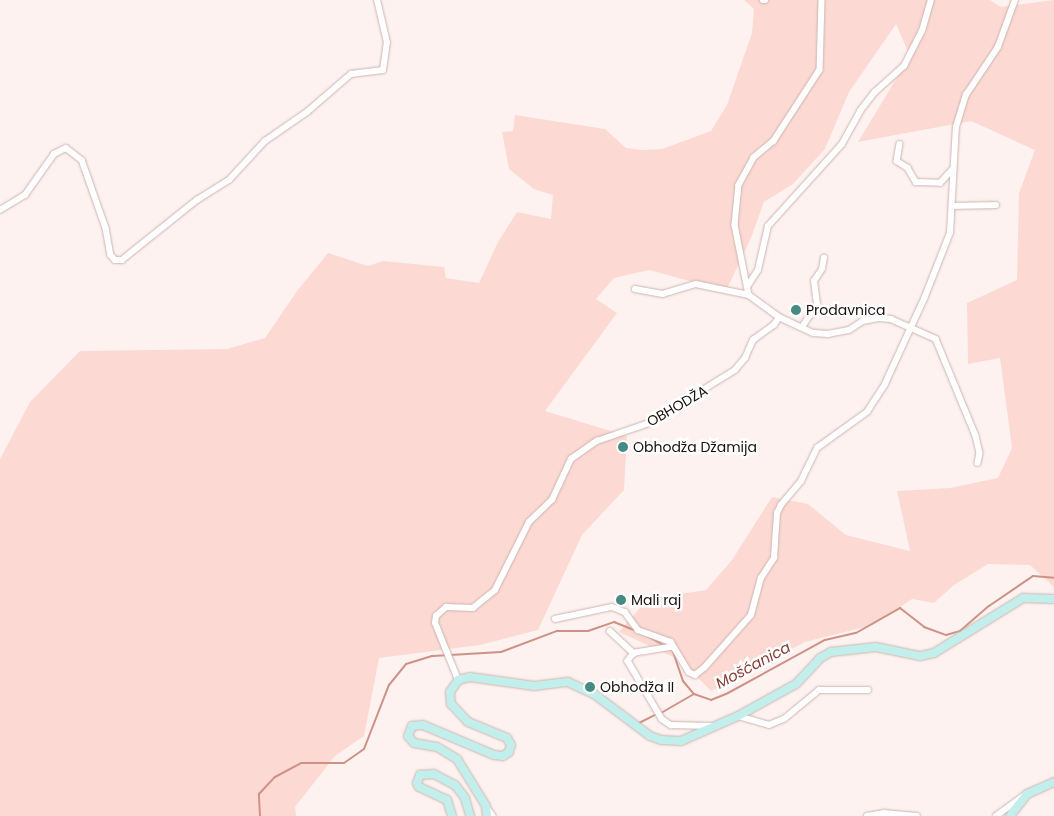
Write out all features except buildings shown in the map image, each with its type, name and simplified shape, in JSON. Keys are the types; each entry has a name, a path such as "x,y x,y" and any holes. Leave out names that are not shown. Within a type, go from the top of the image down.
{"main road":[{"path":"487,816 486,806 457,759 437,746 414,742 408,736 412,726 423,724 494,755 504,756 508,752 511,745 507,738 468,722 451,704 450,692 458,680 470,677 534,686 568,682 594,694 641,730 660,740 681,741 738,716 796,684 820,658 831,652 876,647 920,656 934,653 1023,598 1054,599"},
{"path":"452,816 447,800 419,787 417,781 420,775 434,774 455,785 465,798 470,816"},
{"path":"1010,816 1027,794 1054,782"}],"street":[{"path":"0,210 26,194 54,154 66,148 82,160 106,228 111,255 115,260 122,260 197,200 229,180 265,140 301,116 351,74 383,70 387,43 377,0"},
{"path":"749,295 735,225 739,185 754,158 774,141 820,70 822,0"},
{"path":"747,287 758,270 768,226 842,144 860,111 875,92 904,66 922,32 932,0"},
{"path":"555,619 612,607 625,612 638,630 666,637 689,672 695,675 704,668 751,615 761,578 774,558 777,513 801,481 817,448 867,412 884,384 911,329 950,233 952,206 950,193 956,165 956,127 966,95 998,47 1015,0"},
{"path":"900,144 897,160 908,168 916,182 940,183 956,165"},
{"path":"952,206 996,205"},
{"path":"802,327 816,305 814,281 822,269 824,258"},
{"path":"635,289 663,294 696,284 749,295 779,317 802,327 828,334 878,318 891,319 936,339 976,436 980,453 978,463"},
{"name":"OBHODŽA","path":"458,680 435,623 436,616 446,607 473,608 495,590 529,522 552,500 571,459 597,441 634,430 735,370 745,358 753,340 774,325 779,317"},
{"path":"610,631 634,653"},
{"path":"673,647 660,646 634,653 628,662 662,719 671,725 715,726"},
{"path":"738,716 769,724 784,719 819,690 868,690"},
{"path":"996,816 1027,794"},
{"path":"486,806 494,816"},
{"path":"867,816 884,813 917,816"}],"shaded area":[{"path":"744,0 990,0 1001,7 1054,0 1054,587 1030,565 988,564 954,585 934,603 912,599 873,625 805,642 711,691 680,660 619,632 648,599 706,590 732,560 772,497 808,504 846,535 910,551 897,491 950,488 998,478 1012,448 1000,358 968,364 967,303 1017,280 1019,193 1035,150 971,121 858,142 910,56 896,24 849,92 825,149 793,184 764,202 751,238 726,291 649,270 614,278 596,299 617,313 545,411 627,436 624,490 582,535 538,630 480,645 379,658 364,736 335,756 295,807 296,816 0,816 0,459 30,402 80,351 227,349 265,338 297,291 328,253 368,266 383,261 444,267 446,278 479,283 498,242 517,212 551,219 553,195 534,189 509,169 502,132 513,131 515,115 605,129 626,148 642,150 662,149 711,131 727,105 752,33 754,9"}],"waterway":[{"name":"Mošćanica","path":"672,649 683,681 694,694 711,700 728,693 825,640 856,633 900,608 924,627 946,635 960,631 989,606 1033,576 1054,578"},
{"name":"Mošćanica","path":"260,816 259,794 275,777 301,763 344,763 364,749 389,685 406,664 433,656 501,652 557,631 588,631 614,622 636,631"},
{"name":"Mošćanica","path":"647,636 665,646"},
{"path":"661,713 694,694"},
{"path":"639,723 655,715"}],"place":[{"name":"Prodavnica","path":"796,310"},
{"name":"Obhodža Džamija","path":"623,447"},
{"name":"Mali raj","path":"621,600"},
{"name":"Obhodža II","path":"590,687"}]}
